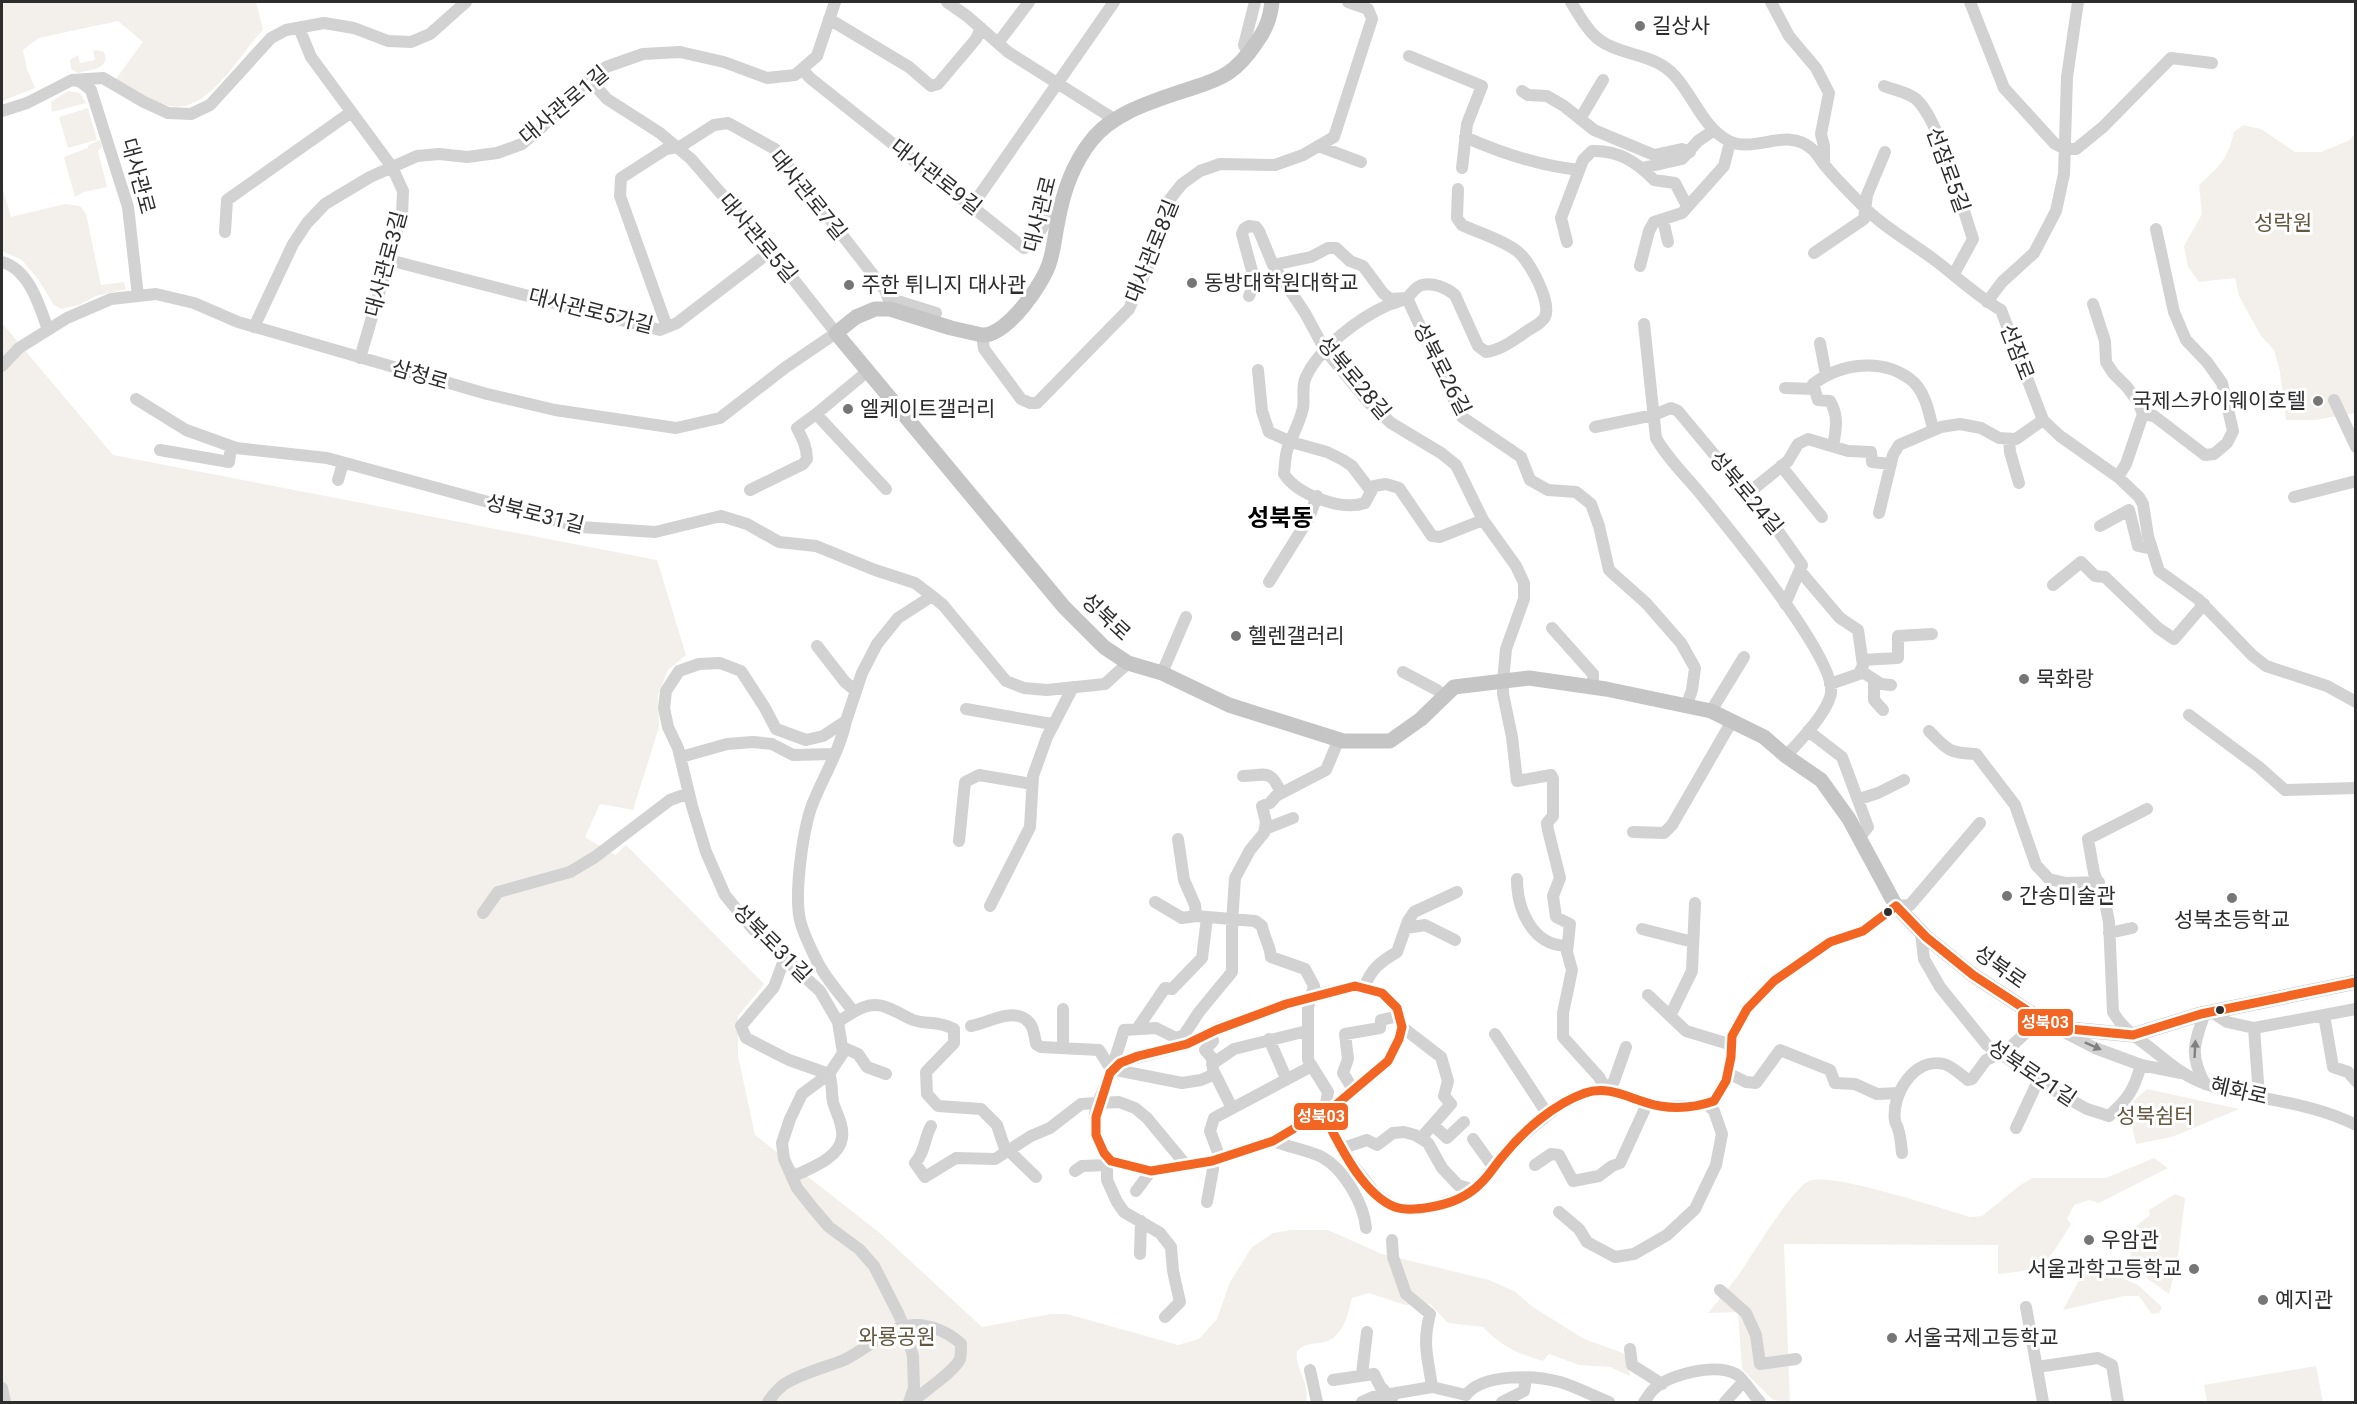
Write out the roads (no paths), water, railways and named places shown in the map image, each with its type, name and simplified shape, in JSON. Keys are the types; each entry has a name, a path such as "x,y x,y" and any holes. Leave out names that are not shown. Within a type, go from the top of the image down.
{"main road":[{"name":"대사관로","path":"982,335 1006,323 1032,298 1050,262 1061,204 1068,182 1091,140 1114,119 1224,75 1248,54 1269,22 1272,2"},
{"path":"836,333 856,317 889,304 951,328 982,335"},
{"name":"성북로","path":"836,333 1064,607 1104,647 1128,663 1162,673 1229,705 1339,739 1390,741 1421,719 1454,687 1530,678 1593,687 1711,711 1764,737 1786,756 1821,780 1849,819 1896,906 1922,933 1973,975 2043,1021 2070,1029 2133,1035 2208,1013 2355,982"}],"street":[{"path":"2,111 27,103 72,80 104,78 144,102 168,113 191,114 210,105 271,38 286,30 324,23 354,28 388,41 411,42 430,34 466,2"},
{"path":"802,69 817,56 835,2"},
{"path":"947,2 998,43 1114,119"},
{"path":"998,43 1029,2"},
{"path":"972,206 1114,2"},
{"path":"1248,54 1244,45 1255,2"},
{"name":"대사관로8길","path":"982,335 984,349 1022,399 1030,404 1037,403 1129,309 1149,264 1166,204 1182,184 1200,171 1220,164 1275,165 1303,154 1334,137 1372,19 1368,9 1348,2"},
{"path":"1571,2 1600,40 1615,48 1656,62 1673,74 1714,130 1730,142 1748,144 1778,139 1799,141 1812,148 1824,164 1867,209 1954,274 1987,302"},
{"path":"1772,2 1788,36 1816,68 1829,93 1821,134 1824,164"},
{"path":"1970,2 2004,88 2055,144 2065,149 2076,149 2103,127 2171,58 2212,63"},
{"name":"선잠로","path":"2078,2 2067,77 2064,174 2056,211 2034,252 2002,282 1987,302 2001,310 2043,420 2060,436 2118,477 2139,496 2143,504 2159,571 2204,604 2247,651 2265,666 2327,686 2355,702"},
{"path":"830,19 909,67 931,86 938,84 976,39 981,28"},
{"name":"대사관로3길","path":"299,28 311,57 392,168 403,191 402,215 360,358"},
{"name":"대사관로1길","path":"254,327 293,244 307,223 325,204 370,177 417,156 439,154 467,157 497,153 522,144 542,127 573,93 606,67 643,54 680,52 724,62 766,78 795,75 802,69"},
{"path":"1409,56 1482,86 1467,124 1461,168"},
{"name":"대사관로9길","path":"802,69 810,78 1024,248 1033,244 1052,209 1061,204"},
{"name":"대사관로","path":"72,80 81,82 91,90 128,207 138,296"},
{"name":"대사관로5길","path":"590,80 607,99 660,134 691,159 771,251 836,333"},
{"path":"1580,119 1603,80"},
{"name":"선잠로5길","path":"1884,86 1916,99 1929,115 1943,150 1972,238 1954,274"},
{"path":"1522,91 1528,95 1547,96 1564,105 1594,130 1654,155 1683,149 1690,152"},
{"path":"225,232 227,200 350,113"},
{"name":"대사관로7길","path":"677,148 714,125 728,123 775,149 885,290 889,304"},
{"path":"1642,168 1682,159 1698,141 1714,130"},
{"path":"1465,137 1487,147 1536,162 1580,170"},
{"path":"1640,266 1649,231 1654,222 1682,213 1724,166 1730,142"},
{"path":"1318,146 1361,162"},
{"path":"667,327 620,196 621,178 666,149 677,148"},
{"path":"1567,242 1561,218 1583,160 1592,151 1607,151 1628,158 1654,180 1675,183 1687,206"},
{"path":"1814,253 1864,219 1867,195 1885,152"},
{"path":"1458,189 1457,218 1462,225 1516,250 1524,257 1540,287 1547,307 1545,316 1541,322 1514,340 1494,351 1486,352 1478,346 1461,304 1449,290 1435,285 1421,285 1415,288 1407,298 1375,312 1339,337 1325,350 1306,378 1302,390 1303,407 1290,442 1284,474 1289,482 1317,496 1354,507 1365,503 1374,486 1386,484 1399,488 1432,536 1440,537 1483,520"},
{"path":"1663,220 1668,242"},
{"name":"성북로28길","path":"1249,296 1255,282 1243,241 1244,228 1249,226 1256,227 1260,231 1273,265 1305,313 1325,350 1368,402 1391,423 1441,453 1456,465 1483,520 1516,566 1524,583 1524,598 1506,649 1503,694 1512,737 1517,781 1551,775 1553,816 1547,823 1560,878 1553,896 1556,917 1570,924 1566,946"},
{"path":"2143,414 2154,416 2205,455 2214,454 2227,443 2233,431 2222,383 2207,362 2186,340 2174,312 2156,229"},
{"name":"성북로26길","path":"1273,265 1311,257 1328,248 1336,248 1350,261 1363,266 1390,299 1407,298 1462,417 1521,457 1530,480 1548,490 1576,492 1591,504 1599,526 1609,570 1653,611 1681,643 1695,668 1692,690 1686,706"},
{"name":"대사관로5가길","path":"389,260 660,330 677,323 771,251"},
{"path":"2,262 20,274 37,297 48,330"},
{"name":"삼청로","path":"2,366 19,348 67,318 111,299 156,294 194,303 254,327 486,394 555,410 676,428 720,418 786,367 836,333"},
{"path":"889,304 936,313"},
{"path":"2093,304 2105,341 2106,362 2138,402 2143,414 2126,464 2118,477"},
{"name":"성북로24길","path":"1644,324 1656,438 1812,641 1829,675 1830,684"},
{"path":"1820,343 1826,375"},
{"path":"1833,446 1837,422 1835,410 1830,401 1818,400 1813,384 1826,375 1852,365 1895,371 1911,379 1924,397 1933,429"},
{"path":"1258,370 1262,411 1269,432 1290,442 1343,460 1352,466 1371,491"},
{"path":"750,490 803,464 807,459 807,453 804,440 797,428 868,371"},
{"path":"1785,388 1814,389"},
{"name":"성북로31길","path":"136,399 186,430 231,446 327,458 580,527 655,532 721,516 747,524 779,542 816,546 875,570 915,583 943,605 1006,681 1024,688 1047,690 1105,684 1128,663"},
{"path":"2334,400 2355,447"},
{"name":"성북로24길","path":"1595,427 1653,416 1671,408 1678,411 1779,531 1802,565 1800,571"},
{"path":"816,414 886,489"},
{"path":"1879,513 1893,455 1899,445 1933,429 1960,424 1981,428 1999,438 2016,440 2043,420"},
{"path":"1748,494 1788,461 1798,444 1808,439 1848,451 1871,452 1872,462 1891,464"},
{"path":"2009,439 2019,483"},
{"path":"159,450 229,462 231,446"},
{"path":"338,480 343,462"},
{"path":"1781,466 1822,517"},
{"path":"2294,497 2355,481"},
{"path":"1269,582 1308,518 1317,496"},
{"name":"선잠로","path":"2100,526 2129,510 2138,546 2152,549"},
{"path":"2053,585 2081,562 2095,576 2105,577 2158,628 2174,639 2204,604"},
{"path":"1785,604 1800,571 1840,618 1858,630 1861,665 1859,674 1830,684 1831,692 1826,707 1786,756"},
{"name":"성북로31길","path":"853,1011 816,961 800,919 799,884 807,824 815,798 842,739 856,691 877,644 898,618 932,596"},
{"path":"1162,673 1186,617"},
{"path":"1552,628 1593,674 1593,687"},
{"path":"1861,665 1898,658 1898,636 1932,634"},
{"path":"817,646 845,682 856,691"},
{"path":"1711,711 1744,657"},
{"name":"성북로31길","path":"842,1047 838,1022 820,991 752,928 725,895 706,852 681,757 668,727 664,708 666,691 679,671 699,664 720,663 741,671 776,729 806,740 823,735 846,721"},
{"path":"1861,665 1874,680 1881,684 1891,685"},
{"path":"1403,672 1437,690 1444,697"},
{"path":"1874,680 1874,700 1883,710"},
{"path":"990,906 1030,827 1033,776 1052,724 1073,687"},
{"path":"966,709 1052,724"},
{"path":"2189,715 2259,767 2285,790 2355,788"},
{"path":"1633,832 1664,833 1672,825 1732,721"},
{"path":"1808,731 1842,757 1868,827 1859,838"},
{"path":"1929,731 1944,747 1956,753 1976,754 2015,805 2036,865 2049,879 2066,883 2099,882"},
{"path":"1165,1317 1180,1302 1173,1271 1172,1247 1160,1233 1124,1212 1117,1202 1107,1180 1109,1163 1101,1149 1097,1135 1095,1115 1097,1102 1124,1030 1156,1028 1176,1038 1184,1035 1199,1012 1232,972 1235,878 1250,850 1264,833 1266,822 1262,806 1270,803 1281,793 1326,770 1339,739"},
{"path":"681,757 727,744 753,742 772,744 793,755 834,754"},
{"path":"959,841 965,782 979,775 1032,783"},
{"path":"1243,776 1268,775 1275,779 1281,793"},
{"path":"1859,800 1904,780"},
{"path":"483,913 498,892 570,873 670,800 689,793"},
{"path":"2133,1035 2121,1025 2114,1012 2105,902 2094,873 2088,839 2147,809"},
{"path":"1265,829 1293,818"},
{"path":"1155,902 1182,918 1256,921 1262,926 1263,936 1270,946 1271,957 1305,969 1314,986 1308,1007 1308,1060 1328,1092 1324,1115 1352,1164 1376,1194 1396,1208 1429,1208 1459,1198 1474,1190 1509,1149 1548,1115 1562,1104 1588,1092 1607,1090 1660,1106 1698,1106 1714,1101 1728,1073 1732,1036 1747,1009 1774,981 1830,942 1863,931 1896,906 1910,905 1980,823"},
{"path":"1137,1029 1165,988 1172,989 1202,958 1201,917 1184,880 1178,839"},
{"path":"1517,879 1517,897 1537,936 1566,946 1572,969 1563,1013 1563,1037 1599,1077 1607,1090"},
{"path":"1364,988 1370,972 1378,963 1397,952 1414,912 1457,892"},
{"path":"1670,1016 1692,972 1695,903"},
{"path":"1406,928 1425,925 1455,940"},
{"path":"2109,933 2132,928"},
{"path":"1642,929 1694,942"},
{"name":"성북로21길","path":"1922,933 1924,959 1940,987 1987,1045 2038,1081 2087,1109 2109,1116 2125,1102 2135,1086 2140,1065"},
{"path":"784,960 774,987 741,1026 746,1038 789,1060 830,1074"},
{"path":"1075,1171 1082,1166 1109,1163 1151,1171 1216,1159 1273,1141 1300,1125 1324,1115 1388,1061 1399,1039 1401,1021 1397,1008 1382,993 1356,986 1311,996 1211,1032 1186,1045 1125,1061 1111,1069"},
{"path":"1648,995 1686,1031 1731,1045"},
{"path":"838,1022 862,1006 873,1005 886,1006 915,1022 943,1023 954,1029 954,1043 926,1072 927,1094 938,1107 981,1109 997,1125 1004,1146 1036,1177"},
{"path":"1063,1009 1063,1048"},
{"path":"2205,1084 2195,1064 2195,1042 2208,1013 2227,1022 2254,1028 2355,1010"},
{"path":"971,1026 1008,1015 1023,1018 1031,1026 1036,1044 1041,1047 1099,1050 1111,1069 1182,1083 1201,1080 1234,1049 1307,1030"},
{"path":"2324,1015 2333,1066 2348,1072 2355,1081"},
{"path":"1354,1090 1343,1073 1348,1059 1345,1034 1380,1028 1382,1020 1401,1021 1441,1057 1448,1081 1444,1096 1451,1104 1421,1138"},
{"path":"1902,1153 1895,1121 1899,1092 1909,1078 1924,1066 1932,1063 1946,1064 1968,1080 1972,1079 1986,1060 2006,1051 2043,1021 2095,1048 2140,1065 2183,1074"},
{"path":"2254,1028 2259,1096"},
{"path":"1211,1032 1213,1041 1205,1050 1212,1058 1214,1069 1232,1108"},
{"path":"1495,1034 1548,1115"},
{"name":"혜화로","path":"2133,1035 2183,1074 2205,1084 2339,1117 2355,1125"},
{"path":"1269,1039 1286,1078"},
{"path":"842,1047 858,1054 867,1067 886,1074"},
{"path":"842,1047 843,1053 830,1074 802,1094 782,1143 784,1159 797,1188 829,1227 859,1249 874,1266 898,1313"},
{"path":"1607,1090 1614,1080 1626,1047"},
{"path":"1728,1073 1746,1082 1756,1083 1780,1050 1830,1070 1835,1083 1855,1084 1877,1094 1899,1092"},
{"path":"1207,1202 1216,1159 1210,1131 1214,1118 1312,1066"},
{"path":"792,1177 821,1163 837,1150 842,1138 839,1115 833,1102 833,1083 830,1074"},
{"path":"2016,1128 2038,1081"},
{"path":"931,1126 926,1136 923,1154 915,1163 925,1177 956,1158 995,1159 1032,1136 1050,1128 1080,1104 1119,1102 1135,1108 1147,1118 1186,1165"},
{"path":"1535,1165 1551,1154 1559,1155 1573,1182 1599,1176 1620,1163 1648,1102"},
{"path":"1559,1212 1579,1229 1587,1242 1615,1257 1634,1254 1667,1235 1695,1209 1716,1165 1722,1134 1714,1111 1707,1104"},
{"path":"1432,1125 1447,1138 1464,1122"},
{"path":"1343,1148 1367,1140 1377,1145 1393,1133 1404,1132 1428,1143 1442,1168 1458,1185 1474,1190"},
{"path":"1473,1139 1494,1168"},
{"path":"1273,1141 1321,1156 1329,1162 1363,1207 1366,1228"},
{"path":"1136,1191 1151,1171"},
{"path":"1140,1254 1141,1221"},
{"path":"1392,1240 1393,1257 1406,1294 1430,1314 1425,1343 1432,1387"},
{"path":"1720,1290 1746,1313 1756,1335 1760,1364 1796,1359"},
{"path":"2026,1307 2043,1402"},
{"path":"768,1402 772,1395 784,1385 845,1359 893,1330 912,1325 924,1325 953,1336 961,1344 960,1359 943,1377 911,1402"},
{"path":"1362,1374 1367,1332"},
{"path":"1630,1349 1632,1365 1662,1384"},
{"path":"911,1402 914,1388 913,1356"},
{"path":"2037,1367 2098,1358 2112,1365 2118,1402"},
{"path":"1644,1402 1652,1390 1662,1384 1693,1371 1716,1369 1737,1375 1760,1402"},
{"path":"1310,1370 1317,1402"},
{"path":"1333,1380 1374,1374 1380,1386 1392,1399"},
{"path":"1362,1402 1373,1397 1392,1399 1432,1387 1466,1399 1472,1387 1500,1378 1561,1382 1609,1402"},
{"path":"1502,1402 1524,1391 1526,1378"},
{"path":"1725,1402 1743,1382"},
{"path":"2,1388 5,1402"}],"tunnel":[{"path":"898,1313 913,1356"}],"place":[{"name":"길상사","path":"1640,26"},
{"name":"동방대학원대학교","path":"1192,283"},
{"name":"주한 튀니지 대사관","path":"849,285"},
{"name":"국제스카이웨이호텔","path":"2318,401"},
{"name":"엘케이트갤러리","path":"848,409"},
{"name":"헬렌갤러리","path":"1236,636"},
{"name":"묵화랑","path":"2024,679"},
{"name":"간송미술관","path":"2007,896"},
{"name":"성북초등학교","path":"2232,898"},
{"name":"우암관","path":"2089,1240"},
{"name":"서울과학고등학교","path":"2194,1269"},
{"name":"예지관","path":"2263,1300"},
{"name":"서울국제고등학교","path":"1892,1338"}],"district":[{"name":"성북동","path":"1280,518"}],"park label":[{"name":"성락원","path":"2283,223"},
{"name":"성북쉼터","path":"2155,1116"},
{"name":"와룡공원","path":"897,1337"}]}
